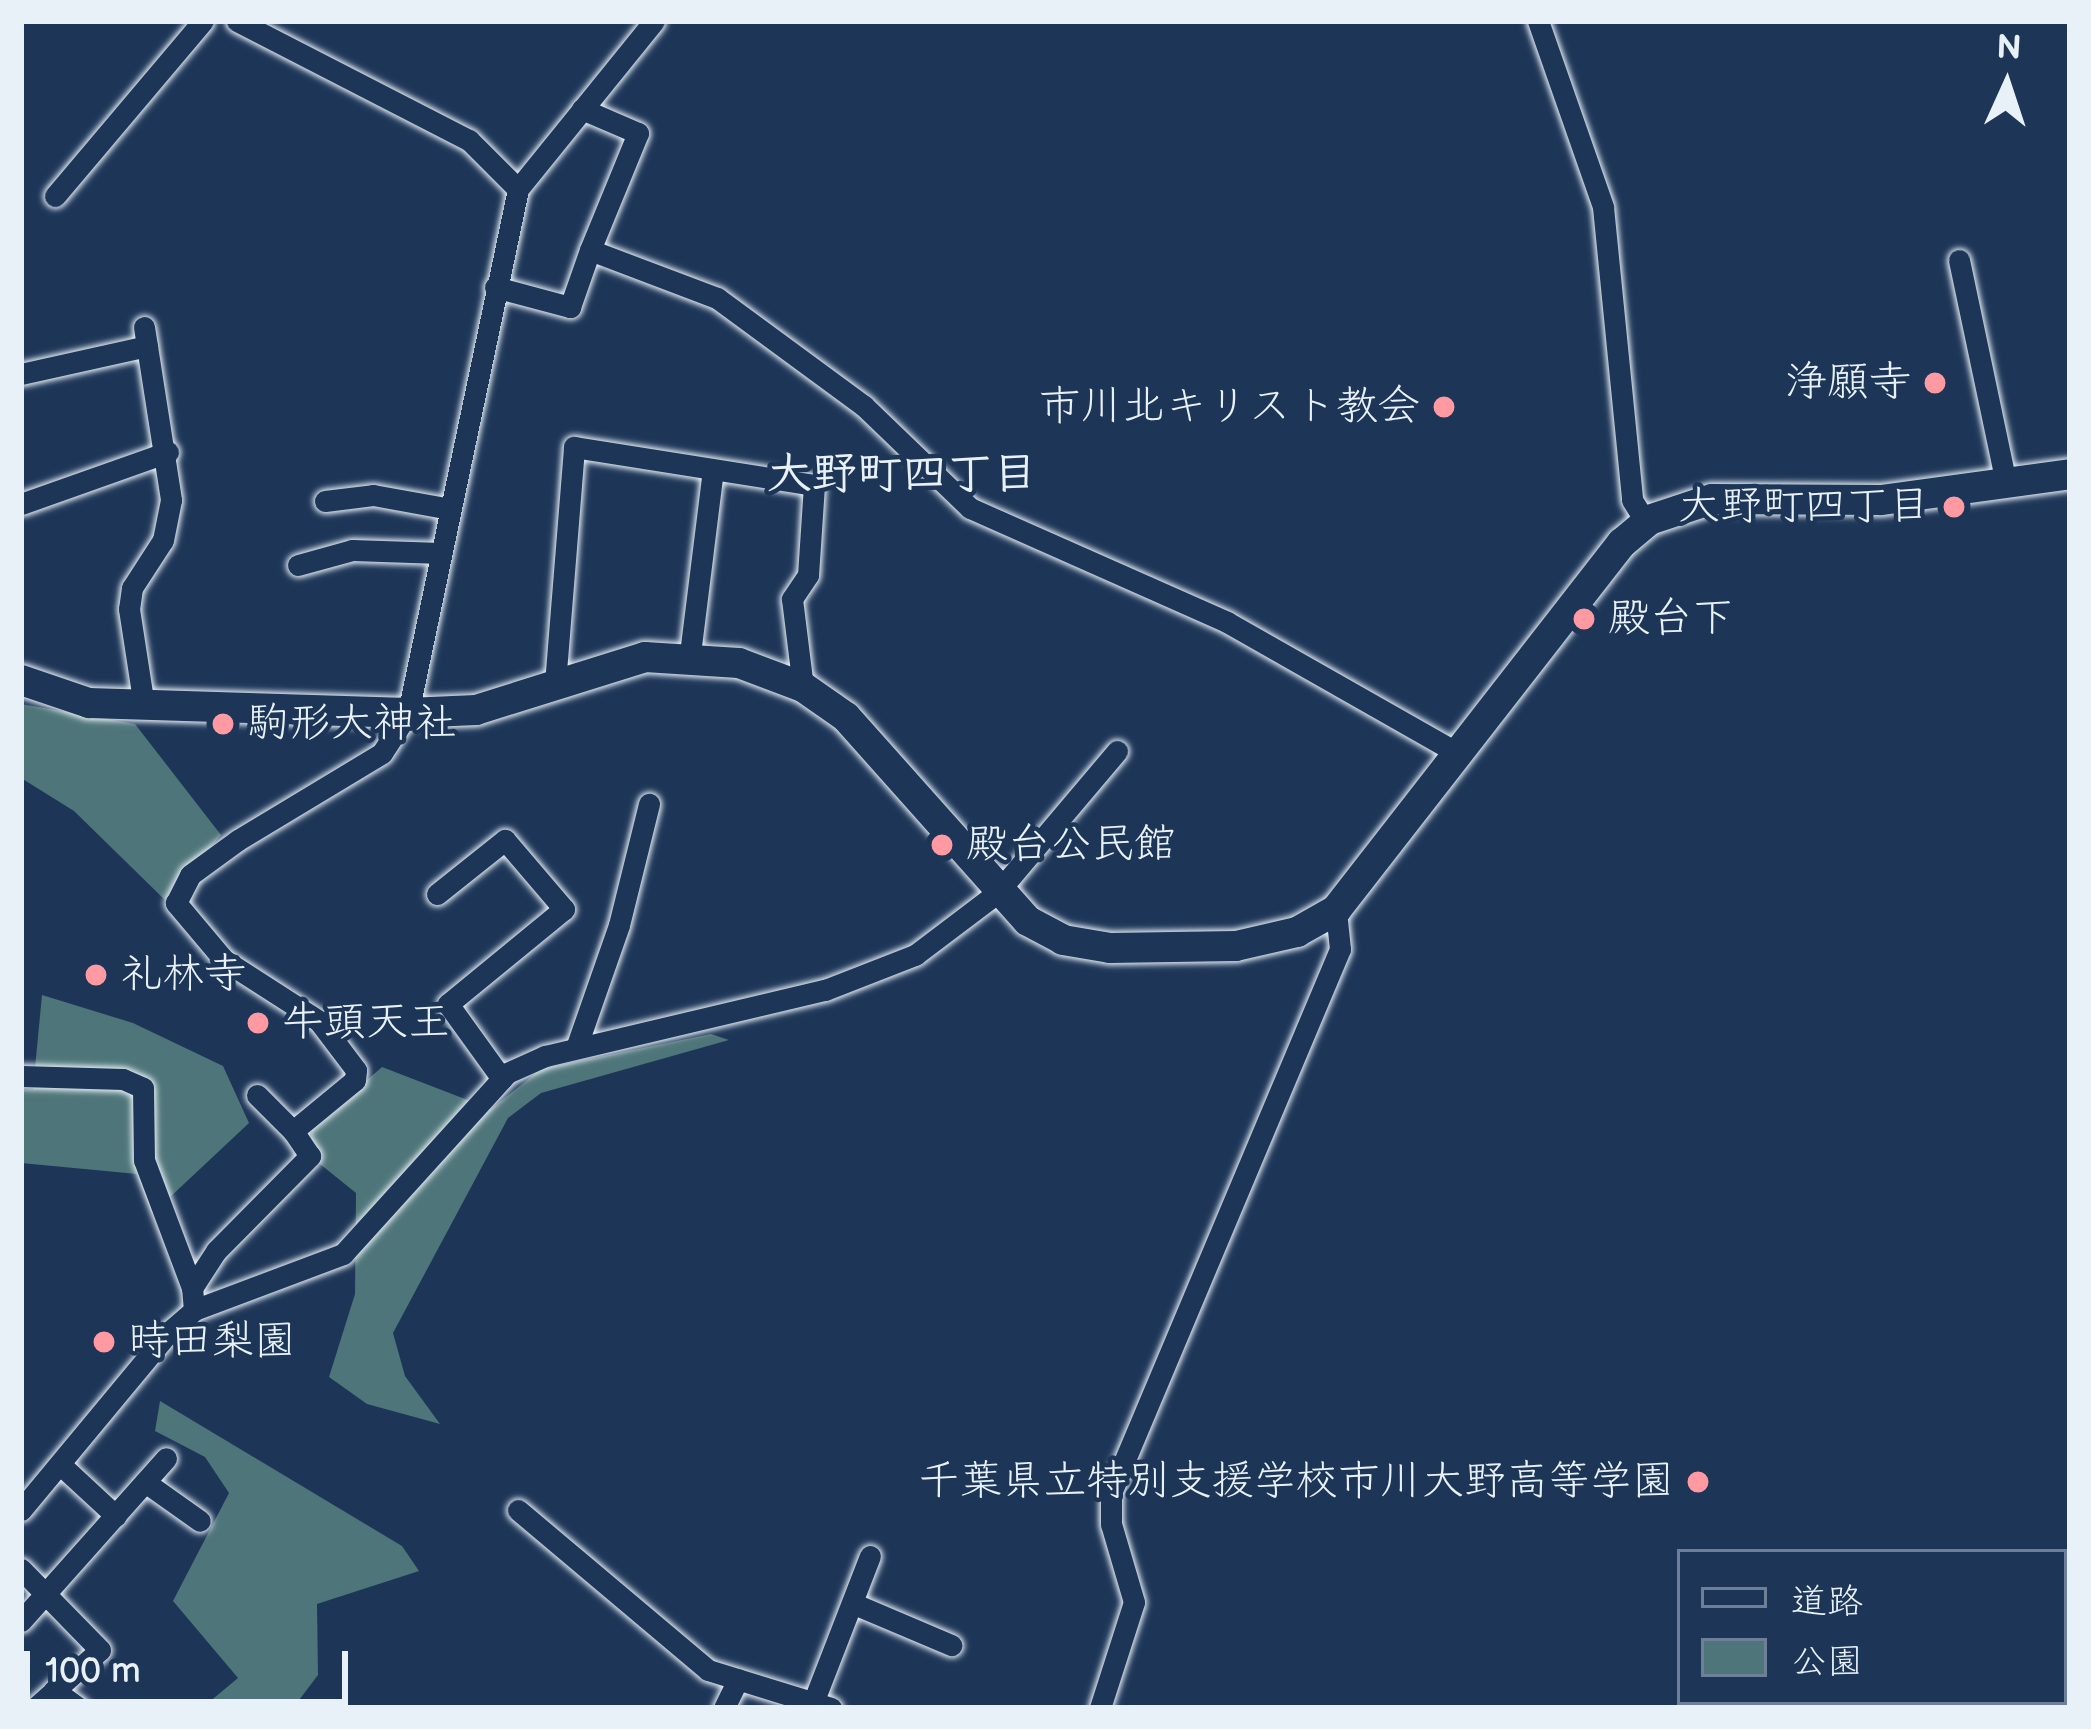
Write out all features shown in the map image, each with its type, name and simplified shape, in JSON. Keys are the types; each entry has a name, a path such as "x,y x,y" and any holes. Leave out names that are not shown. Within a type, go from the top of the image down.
{"street":[{"path":"55,196 202,21"},
{"path":"237,21 469,140 518,189"},
{"path":"293,1131 356,1080 356,1070 319,1021 224,960 176,903 190,875 382,752 408,713 518,189 654,21"},
{"path":"1538,21 1603,207 1632,500 1646,522"},
{"path":"495,287 570,307 638,133 582,109"},
{"path":"590,250 717,298 864,406 970,508 1227,622 1461,754"},
{"path":"1959,260 2006,483"},
{"path":"21,374 145,336 168,452 171,500 163,540 132,588 129,609 145,706"},
{"path":"556,684 574,447 814,485 808,575 792,599 803,687"},
{"path":"21,504 168,452"},
{"path":"690,654 713,470"},
{"path":"21,680 89,703 408,713 476,710 597,668 690,654 803,687 896,767 997,892 1063,940 1110,948 1236,946 1297,932 1336,910 1622,543 1646,522 1712,499 1881,500 2070,474"},
{"path":"325,501 373,495 450,509"},
{"path":"298,565 352,550 441,553"},
{"path":"193,1299 343,1254 502,1079 576,1048 879,972 963,924 997,892 1117,751"},
{"path":"576,1048 619,926 649,804"},
{"path":"436,893 505,841 564,908 448,1004 502,1079"},
{"path":"1100,1708 1134,1602 1111,1524 1111,1493 1340,949 1336,910"},
{"path":"21,1076 123,1079 143,1088 145,1160 193,1299"},
{"path":"21,1510 63,1467 193,1299 216,1251 299,1173 310,1156 293,1131 257,1096"},
{"path":"21,1621 166,1458"},
{"path":"63,1467 116,1516"},
{"path":"145,1482 200,1521"},
{"path":"518,1510 655,1633 708,1670 818,1706 870,1556"},
{"path":"21,1569 100,1650 35,1708"},
{"path":"852,1603 951,1645"},
{"path":"724,1708 738,1679"},
{"path":"54,1690 79,1708"}],"green space":[{"path":"21,704 135,724 221,835 165,900 74,811 21,778"},
{"path":"42,995 133,1023 223,1066 249,1123 152,1214 137,1174 21,1163 21,1090 33,1089"},
{"path":"711,1034 729,1040 541,1093 508,1118 393,1333 405,1376 440,1424 367,1404 329,1377 355,1294 356,1193 310,1156 312,1128 382,1067 491,1109 541,1069"},
{"path":"160,1401 402,1546 419,1571 317,1604 318,1675 293,1708 202,1708 238,1678 173,1601 229,1493 205,1457 155,1431"}],"place":[{"name":"浄願寺","path":"1935,383"},
{"name":"市川北キリスト教会","path":"1444,407"},
{"name":"大野町四丁目","path":"1954,507"},
{"name":"殿台下","path":"1584,619"},
{"name":"駒形大神社","path":"223,724"},
{"name":"殿台公民館","path":"942,845"},
{"name":"礼林寺","path":"96,975"},
{"name":"牛頭天王","path":"258,1023"},
{"name":"時田梨園","path":"104,1342"},
{"name":"千葉県立特別支援学校市川大野高等学園","path":"1698,1482"}],"district":[{"name":"大野町四丁目","path":"902,475"}]}
